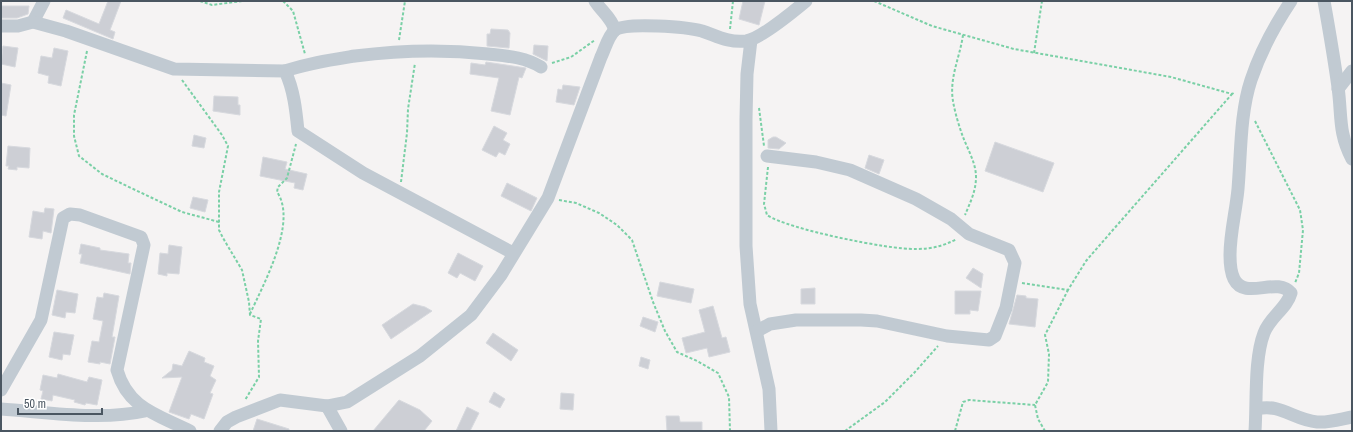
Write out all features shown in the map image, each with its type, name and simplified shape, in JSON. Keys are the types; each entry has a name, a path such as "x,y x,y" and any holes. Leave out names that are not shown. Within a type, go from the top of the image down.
{"street":[{"path":"33,22 44,1"},
{"path":"220,431 227,422 236,417 280,400 327,406 352,398 420,356 471,315 501,275 513,252 548,198 613,33 610,17 601,10 595,1"},
{"path":"613,33 636,25 677,27 701,31 719,39 751,40 781,21 806,1"},
{"path":"1255,431 1259,350 1263,334 1268,323 1290,300 1291,293 1286,288 1279,286 1249,289 1240,286 1234,279 1230,255 1246,106 1251,81 1258,62 1291,1"},
{"path":"1324,1 1338,89 1340,124 1344,144 1352,159"},
{"path":"1,26 18,26 33,22 91,40 174,69 284,71 310,63 397,51 417,50 462,51 511,56 531,61 541,66"},
{"path":"751,40 747,74 746,112 746,246 750,304 769,389 771,431"},
{"path":"284,71 289,81 295,103 298,131 363,173 513,252"},
{"path":"1338,89 1352,71"},
{"path":"757,331 770,324 796,320 861,320 877,321 947,336 989,340 995,336 1006,308 1015,263 1010,250 965,230 916,199 850,170 816,162 767,156"},
{"path":"1,390 41,320 63,218 70,214 80,215 141,237 144,245 117,370 120,381 132,398 145,411 190,431"},
{"path":"327,406 341,431"},
{"path":"1257,409 1275,407 1301,418 1318,422 1352,417"},
{"path":"1,409 126,416 145,411"}],"path":[{"path":"200,1 212,5 242,1"},
{"path":"283,1 293,11 305,54 310,63"},
{"path":"397,51 405,1"},
{"path":"729,40 733,1"},
{"path":"874,1 932,26 963,35 1034,53 1148,72 1232,94"},
{"path":"1034,53 1042,1"},
{"path":"541,66 571,58 586,45 613,33"},
{"path":"759,106 769,164 764,204 767,215 774,220 799,228 877,244 914,249 940,247 965,230 976,178 975,168 962,135 953,100 953,76 961,49 963,35"},
{"path":"91,40 74,115 74,136 79,156 102,174 131,188 182,212 219,222"},
{"path":"398,192 402,180 408,134 408,109 417,50"},
{"path":"174,69 222,135 228,146 219,192 219,222 223,238 242,270 249,302 250,315"},
{"path":"1045,431 1038,419 1035,405 1048,382 1049,354 1045,334 1068,290 1086,261 1104,239 1232,94 1251,81"},
{"path":"1246,106 1270,150 1286,186 1300,210 1303,230 1300,265 1299,273 1291,293"},
{"path":"250,315 279,250 284,209 282,200 277,192 278,187 287,178 295,150 298,131"},
{"path":"548,198 576,203 599,213 617,225 632,240 665,331 677,352 718,373 729,397 730,431"},
{"path":"1011,278 1024,284 1068,290"},
{"path":"236,417 259,377 258,341 261,319 250,315"},
{"path":"846,431 885,402 914,373 947,336"},
{"path":"954,431 963,402 969,400 1035,405"}],"building":[{"path":"108,1 121,1 110,30 115,32 113,39 63,18 66,10 99,24"},
{"path":"743,1 765,1 759,25 739,19"},
{"path":"1,6 29,6 28,14 17,18 1,18"},
{"path":"491,29 508,30 510,33 509,48 487,46 487,34 490,34"},
{"path":"534,45 548,46 547,61 533,54"},
{"path":"3,46 18,48 15,67 1,64"},
{"path":"54,48 68,51 61,86 48,83 49,76 38,73 41,56 52,58"},
{"path":"486,62 526,68 522,78 519,77 510,115 491,111 499,78 470,74 471,63 485,65"},
{"path":"1,83 11,85 6,116 1,115"},
{"path":"563,85 580,87 574,105 556,102 558,89 562,90"},
{"path":"214,96 238,97 240,115 213,111"},
{"path":"494,126 507,133 503,140 510,144 505,155 499,152 496,157 482,150"},
{"path":"194,135 206,138 204,148 192,146"},
{"path":"776,137 786,143 779,149 768,148 768,140"},
{"path":"995,142 1054,163 1043,192 985,171"},
{"path":"8,146 30,148 29,168 17,167 17,170 8,169 9,166 6,166"},
{"path":"869,155 884,160 879,174 865,168"},
{"path":"263,157 287,162 285,169 307,174 303,190 294,188 295,183 260,176"},
{"path":"507,183 537,198 531,211 501,196"},
{"path":"193,197 208,200 205,212 190,208"},
{"path":"45,208 54,209 51,233 43,231 42,239 29,237 33,211 44,213"},
{"path":"81,244 100,248 100,250 129,254 128,263 131,263 130,274 80,263 82,254 79,254"},
{"path":"169,245 182,247 179,274 167,273 167,276 158,274 160,253 168,254"},
{"path":"458,253 483,266 475,281 460,273 457,278 448,273"},
{"path":"973,268 983,274 981,288 966,278"},
{"path":"660,282 694,289 691,303 657,296"},
{"path":"815,288 815,304 801,304 801,289"},
{"path":"57,290 78,294 75,313 66,312 65,318 52,315"},
{"path":"955,291 981,291 978,311 970,310 970,314 955,314"},
{"path":"104,293 119,296 112,337 115,337 110,364 88,362 92,341 99,342 103,321 93,319 97,297 103,298"},
{"path":"1017,295 1026,296 1026,298 1038,299 1035,327 1009,324"},
{"path":"413,304 425,307 432,311 391,339 382,325"},
{"path":"713,306 722,338 726,337 730,352 709,357 707,348 686,353 682,338 705,332 699,310"},
{"path":"643,317 658,322 655,332 640,326"},
{"path":"54,332 74,335 70,355 63,354 62,360 49,357"},
{"path":"493,333 518,350 511,361 486,343"},
{"path":"189,351 205,358 204,362 214,366 210,376 216,380 210,393 213,394 204,419 191,414 189,419 169,412 182,377 162,378 172,370 173,364 182,366"},
{"path":"641,357 650,360 648,369 639,366"},
{"path":"58,374 87,382 89,377 102,380 97,405 86,403 85,405 74,402 75,400 53,395 52,401 41,399 43,391 40,390 43,375 57,378"},
{"path":"494,392 505,399 500,408 489,402"},
{"path":"561,393 574,394 573,410 560,409"},
{"path":"399,400 420,410 432,421 424,431 373,431"},
{"path":"467,407 479,413 470,431 456,431"},
{"path":"666,416 679,416 680,422 702,422 702,431 667,431"},
{"path":"257,419 289,429 289,431 253,431"}]}
